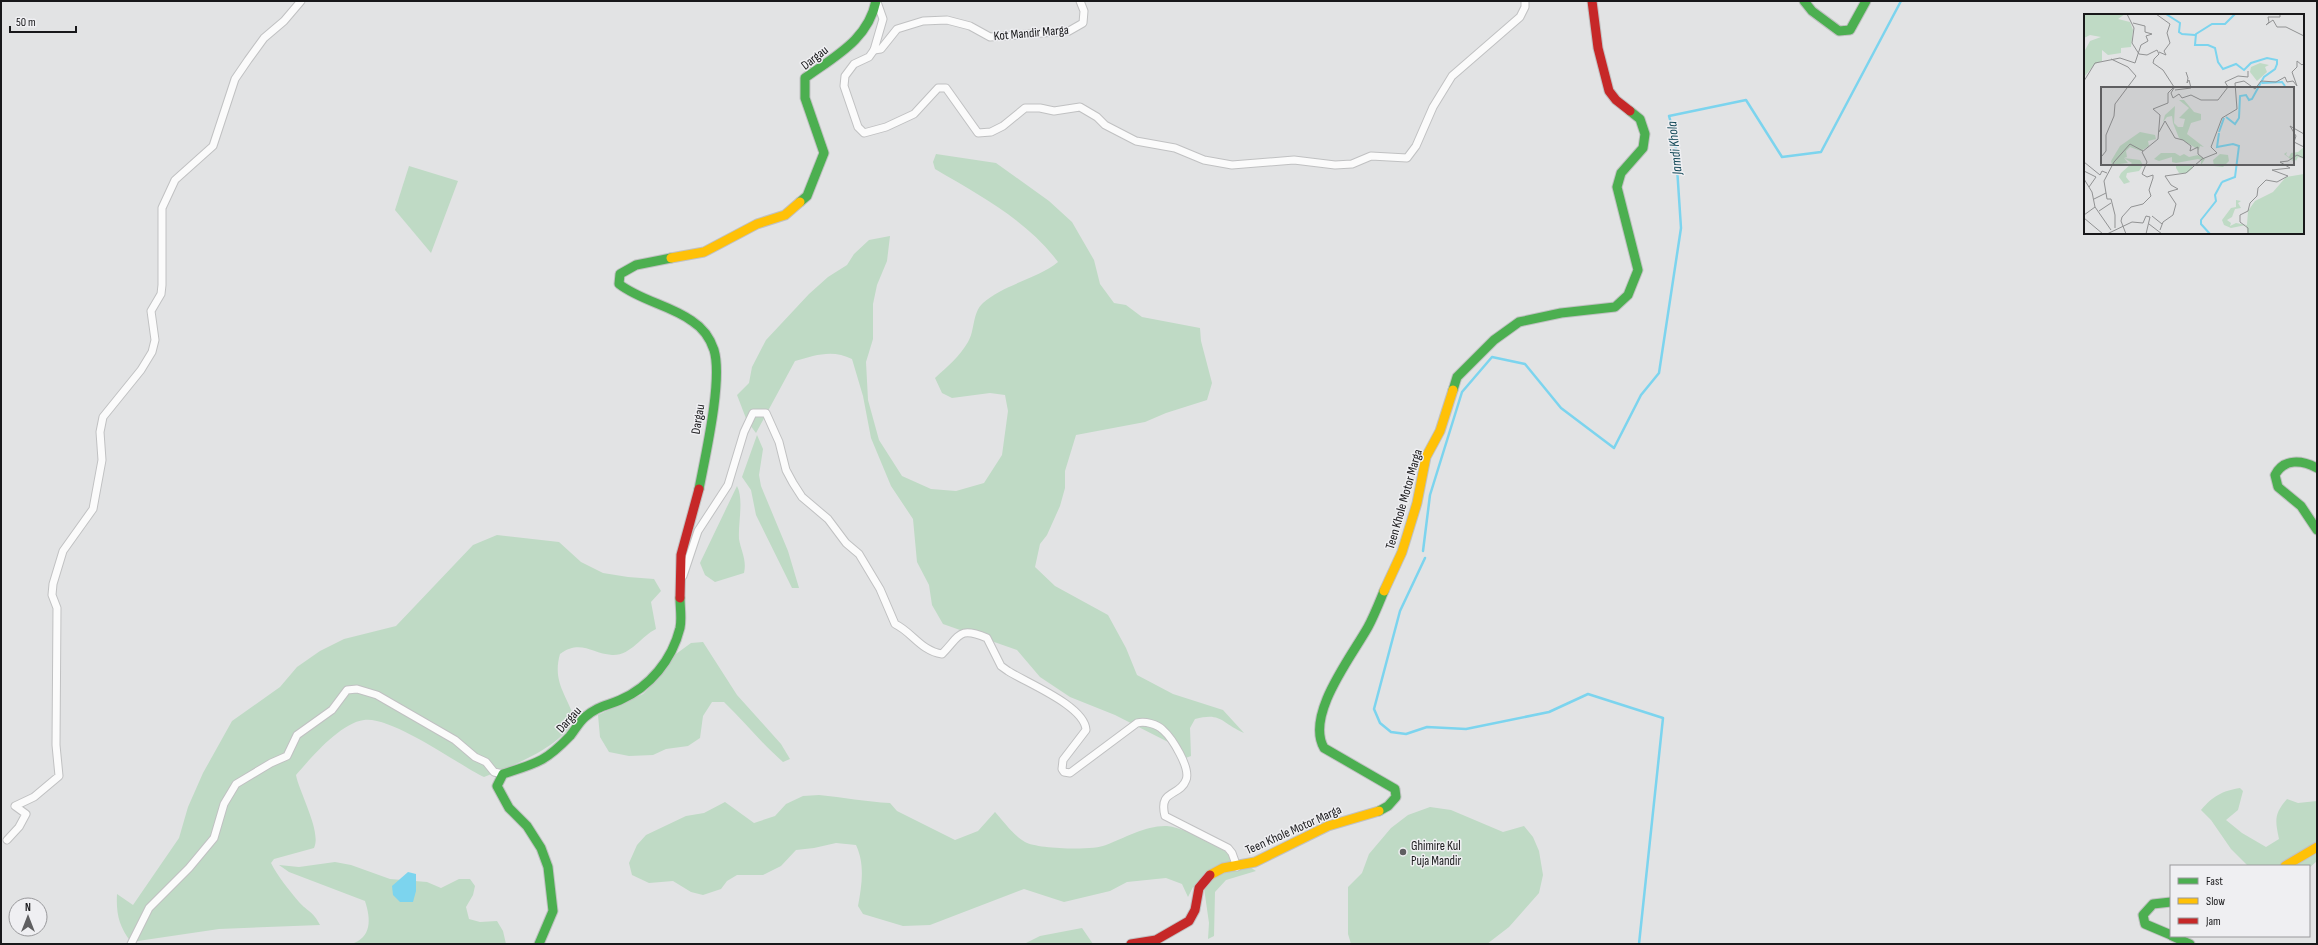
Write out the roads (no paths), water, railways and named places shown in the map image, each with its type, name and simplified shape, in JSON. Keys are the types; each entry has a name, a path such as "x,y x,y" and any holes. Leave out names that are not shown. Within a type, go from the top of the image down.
{"street":[{"path":"7,840 19,827 26,814 16,806 34,797 59,776 56,745 57,608 52,595 53,584 63,551 93,509 102,460 100,432 103,417 141,370 152,352 155,340 151,311 161,294 162,285 162,208 175,180 213,146 235,79 264,38 284,21 301,1"},
{"name":"Kot Mandir Marga","path":"874,50 882,49 897,29 923,21 947,20 970,26 990,37 1069,31 1083,23 1084,11 1080,1"},
{"path":"876,2 883,19 874,50 869,56 854,64 845,76 844,86 858,127 864,133 886,127 914,114 938,88 946,88 978,133 991,132 1003,126 1025,108 1040,108 1054,111 1080,107 1097,116 1105,125 1136,141 1175,148 1204,160 1232,165 1282,160 1321,165 1352,164 1371,156 1407,158 1416,146 1434,107 1452,76 1520,17 1525,8 1525,1"},
{"name":"Teen Khole Motor Marga","path":"1131,944 1150,942 1189,922 1194,916 1197,893 1205,878 1220,869 1253,863 1318,830 1353,817 1372,814 1392,804 1396,797 1395,789 1324,748 1320,741 1320,729 1326,698 1368,627 1402,552 1417,503 1426,457 1440,431 1457,377 1494,340 1519,322 1561,313 1615,307 1628,295 1638,270 1617,187 1621,173 1643,148 1645,134 1640,119 1616,100 1609,91 1598,48 1592,1"},
{"path":"1804,1 1812,11 1839,31 1850,30 1866,1"},
{"name":"Dargau","path":"503,774 541,762 554,753 575,732 583,718 602,705 620,700 639,688 661,670 670,654 680,627 681,555 699,489 716,384 717,372 713,347 705,330 680,313 650,300 633,295 619,284 620,274 636,265 704,252 732,239 758,224 785,215 807,196 824,153 805,98 805,78 853,44 867,25 876,2"},
{"path":"681,581 698,531 728,485 744,432 753,413 766,413 780,442 786,470 793,483 802,497 828,519 846,543 859,554 880,589 895,624 903,628 923,647 942,654 956,636 966,633 987,638 1001,666 1076,711 1086,724 1086,730 1063,760 1062,769 1064,772 1070,773 1137,723 1150,723 1162,729 1184,763 1187,774 1186,780 1183,784 1166,796 1163,809 1165,816 1228,848 1232,853 1237,866"},
{"path":"2317,468 2306,463 2286,464 2281,466 2275,475 2278,487 2301,506 2317,530"},
{"path":"131,944 149,908 189,868 214,838 224,804 236,784 271,763 287,756 297,735 332,710 348,690 357,689 376,695 455,740 476,757 486,762 494,772 503,774 497,786 509,808 527,826 541,848 548,867 549,887 553,911 540,944"},
{"path":"2287,865 2317,847"},
{"path":"2170,902 2153,904 2143,915 2145,924 2170,935"},
{"path":"2174,937 2190,944"}],"water":[{"path":"408,872 416,874 416,891 413,902 400,902 393,895 392,886"}],"waterway":[{"name":"Jamdi Khola","path":"1423,551 1430,495 1462,392 1492,357 1525,364 1561,408 1614,448 1641,395 1659,373 1681,228 1675,137 1669,116 1746,100 1782,157 1821,152 1901,1"},
{"path":"1425,558 1400,611 1374,709 1380,723 1391,732 1406,734 1427,727 1466,729 1549,712 1588,694 1663,718 1639,944"}],"place":[{"name":"Ghimire Kul Puja Mandir","path":"1403,852"}]}
